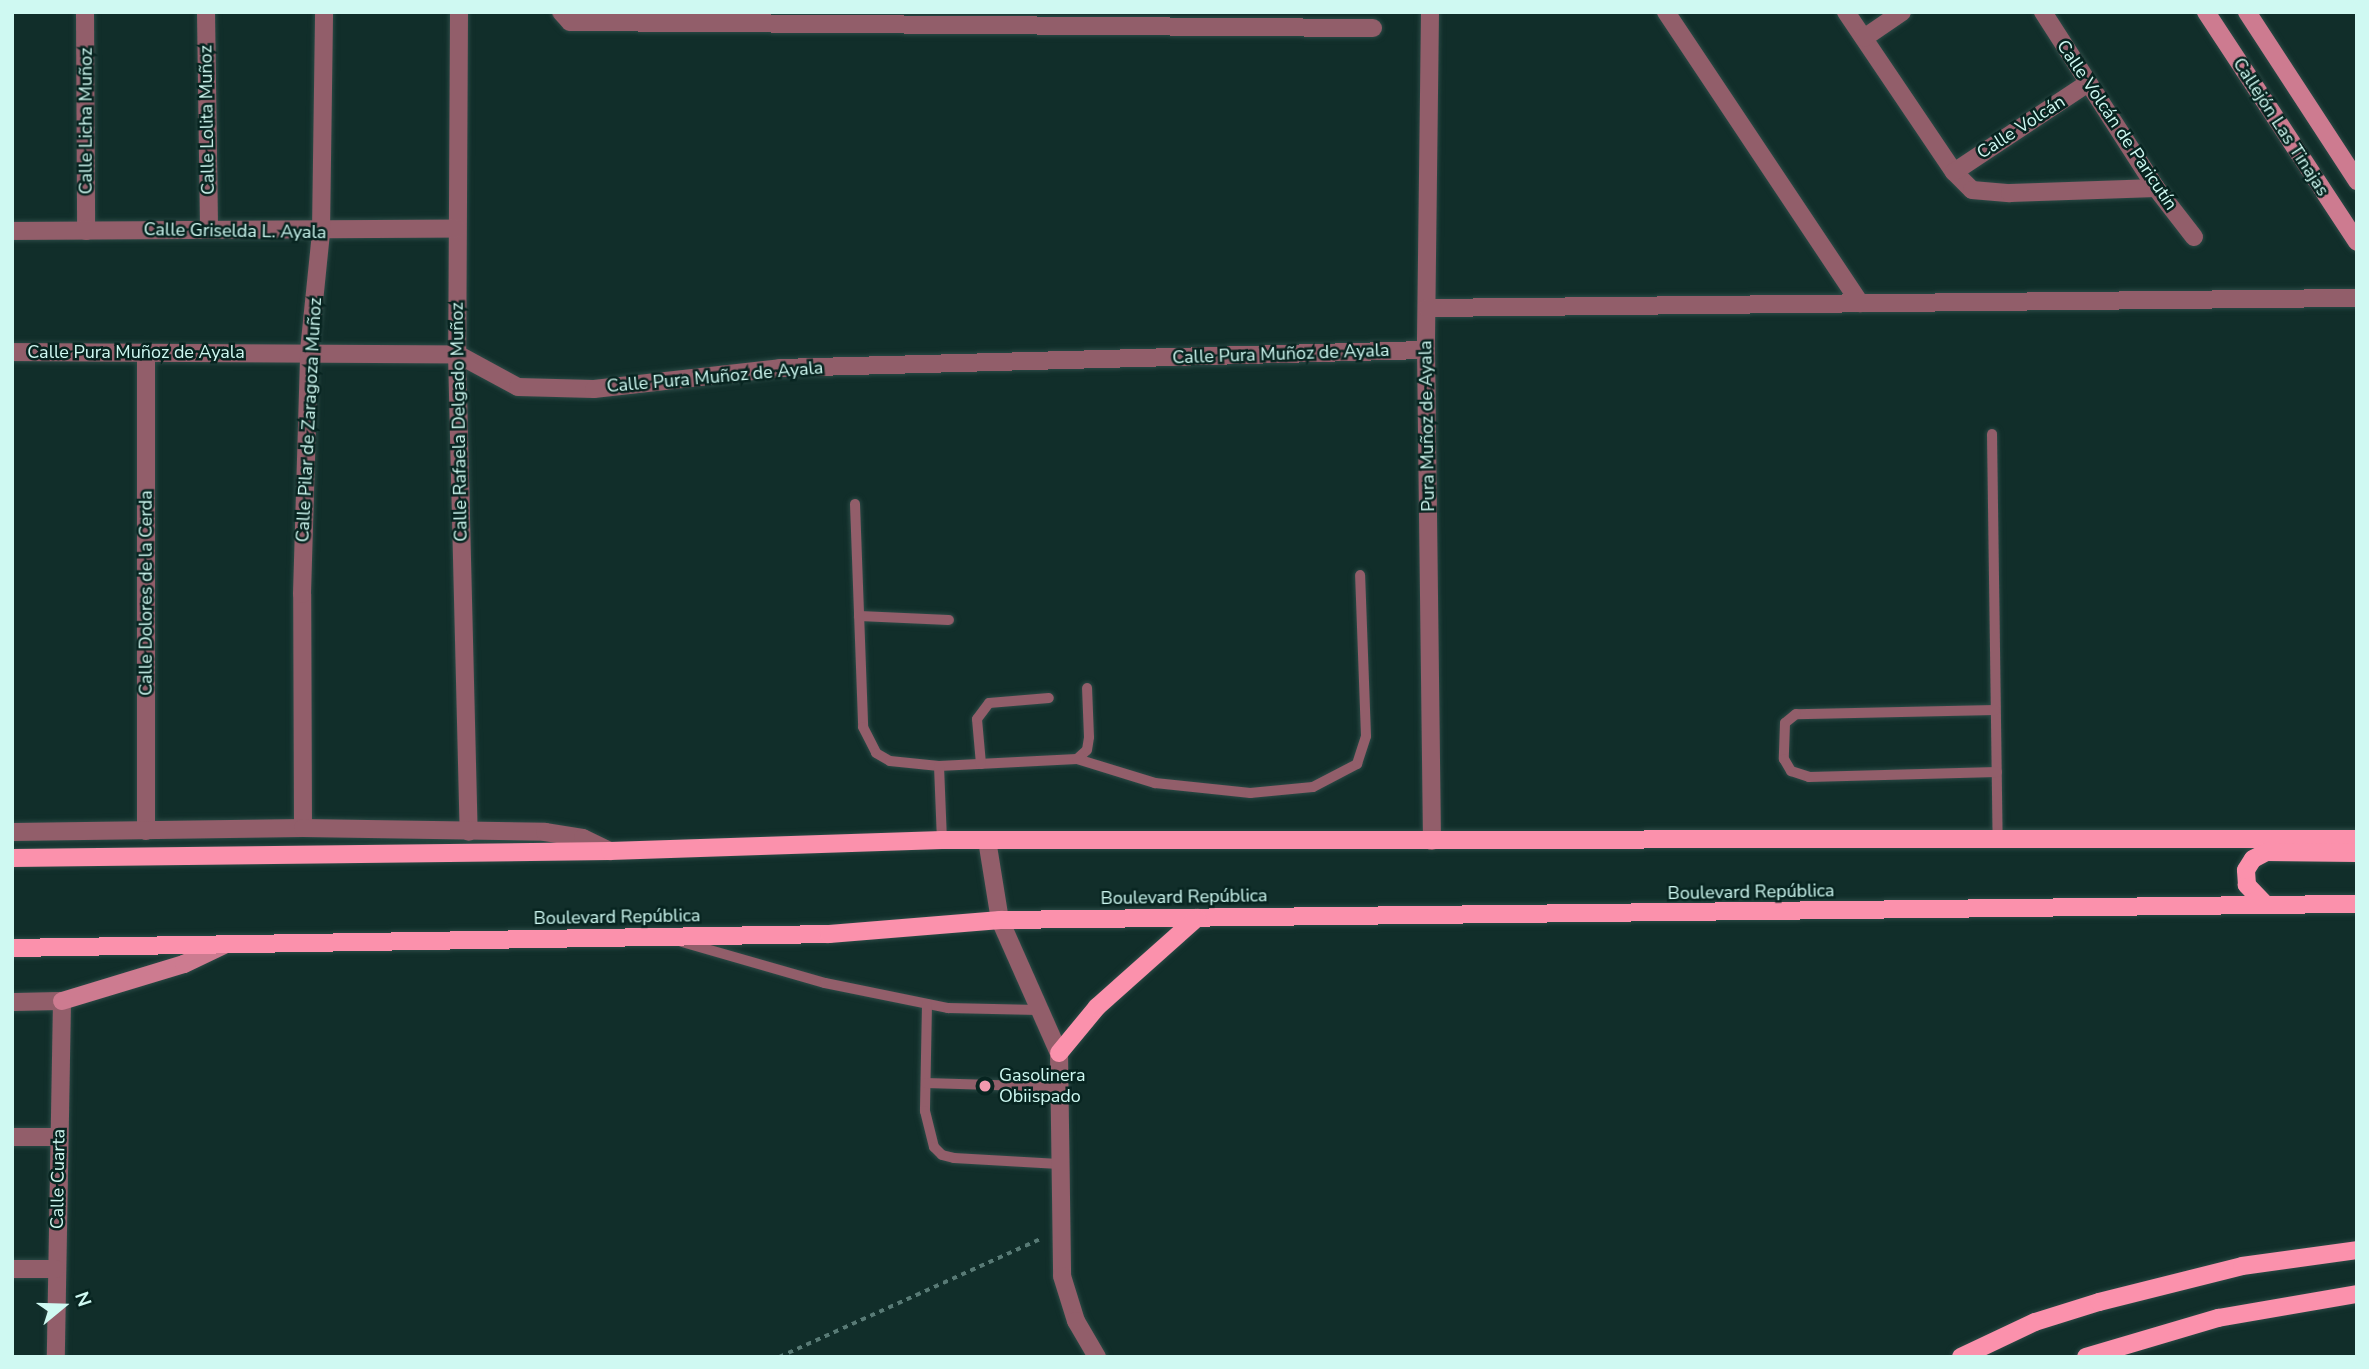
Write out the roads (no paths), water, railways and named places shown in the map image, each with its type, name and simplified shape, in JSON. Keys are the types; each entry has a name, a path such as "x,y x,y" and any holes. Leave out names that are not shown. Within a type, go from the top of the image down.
{"main road":[{"name":"Callejón Las Tinajas","path":"2206,12 2357,242"},
{"name":"Callejón Las Tinajas","path":"2247,12 2355,175"},
{"path":"12,858 610,851 943,840 2357,839"},
{"path":"2266,905 2247,885 2246,870 2253,859 2266,852 2357,853"},
{"name":"Boulevard República","path":"12,948 829,934 999,920 2357,904"},
{"path":"1059,1053 1097,1007 1197,918"},
{"path":"62,1001 184,964 224,945"},
{"path":"1961,1357 2035,1322 2146,1289 2242,1266 2357,1250"},
{"path":"2086,1357 2218,1318 2357,1294"}],"street":[{"name":"Calle Licha Muñoz","path":"85,12 86,231"},
{"name":"Calle Lolita Muñoz","path":"206,12 208,229"},
{"name":"Calle Pilar de Zaragoza Muñoz","path":"303,828 309,351 321,232 324,12"},
{"name":"Calle Rafaela Delgado Muñoz","path":"458,12 457,354 469,832"},
{"path":"561,12 570,23 618,18 1172,18 1330,20 1373,28"},
{"name":"Pura Muñoz de Ayala","path":"1430,12 1426,351 1432,841"},
{"path":"1666,12 1860,303"},
{"path":"1846,12 1954,172 1972,190 2010,193 2156,188"},
{"path":"1864,38 1902,12"},
{"name":"Calle Volcán de Paricutín","path":"2043,12 2156,188 2194,237"},
{"name":"Calle Volcán","path":"1954,172 2088,83"},
{"name":"Calle Griselda L. Ayala","path":"12,231 208,229 321,232 457,229"},
{"path":"1427,308 2357,298"},
{"name":"Calle Pura Muñoz de Ayala","path":"12,352 146,355 309,351 457,354 518,387 594,389 780,368 1426,351"},
{"name":"Calle Dolores de la Cerda","path":"146,355 146,831"},
{"path":"12,832 303,828 569,834 610,851"},
{"path":"987,840 999,920 1059,1053 1060,1230 1068,1297 1076,1321 1097,1357"},
{"path":"12,1002 62,1001"},
{"name":"Calle Cuarta","path":"56,1357 62,1001"},
{"path":"12,1137 58,1137"},
{"path":"12,1269 56,1269"}],"lane":[{"path":"1992,434 1998,839"},
{"path":"855,504 862,706 868,741 876,753 890,761 939,766 1077,759 1154,783 1250,793 1313,787 1357,764 1366,736 1360,575"},
{"path":"859,616 950,620"},
{"path":"1077,759 1087,750 1089,737 1087,688"},
{"path":"981,764 977,719 989,703 1049,698"},
{"path":"1995,710 1796,714 1785,723 1784,759 1791,771 1809,777 1997,772"},
{"path":"939,766 943,840"},
{"path":"666,937 825,983 927,1004 1038,1010"},
{"path":"927,1004 928,1130 942,1156 1059,1164"},
{"path":"926,1083 1059,1087"}],"place":[{"name":"Gasolinera Obiispado","path":"985,1086"}]}
